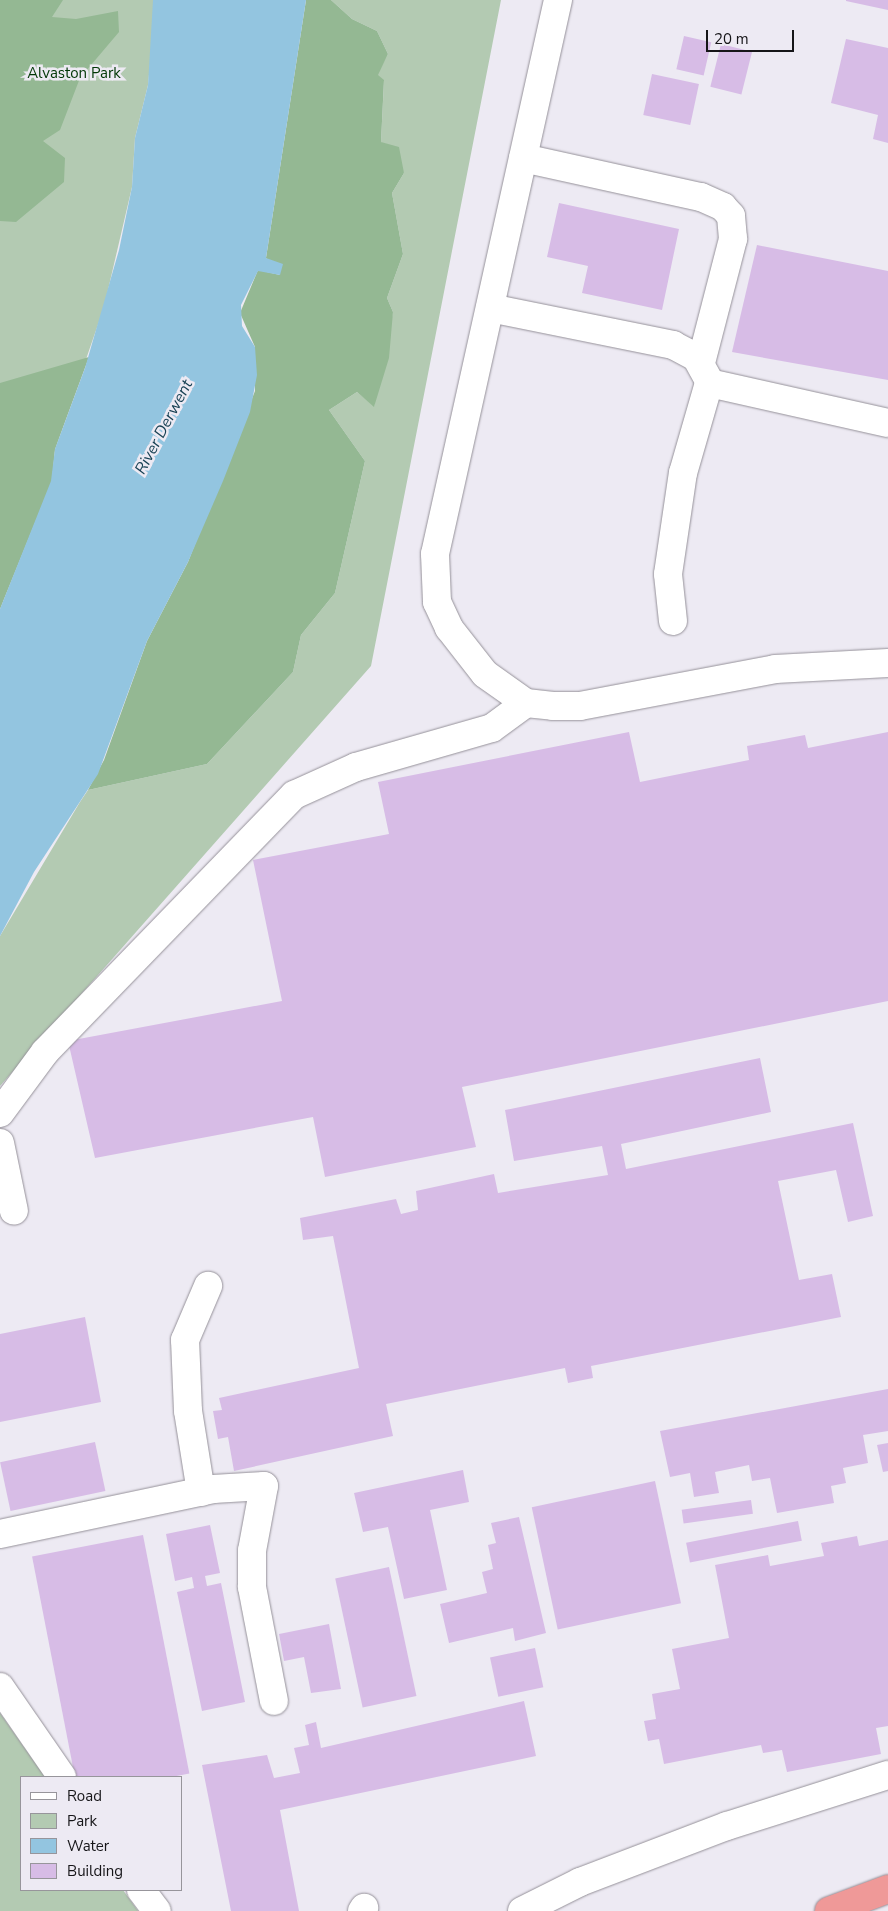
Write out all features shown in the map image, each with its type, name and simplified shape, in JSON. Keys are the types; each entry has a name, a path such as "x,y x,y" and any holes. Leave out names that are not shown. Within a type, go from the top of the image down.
{"highway":[{"path":"828,1911 888,1889"}],"lane":[{"path":"558,0 433,578 437,602 465,652 485,674 526,703 580,706 776,669 888,663"},
{"path":"523,158 701,197 723,207 731,216 733,239 683,474 670,556 673,621"},
{"path":"490,308 673,345 705,373 888,423"},
{"path":"0,1113 45,1052 294,795 356,767 492,728 526,703"},
{"path":"0,1143 14,1211"},
{"path":"201,1492 188,1411 185,1340 208,1286"},
{"path":"0,1534 201,1492 264,1486 252,1551 252,1587 274,1701"},
{"path":"0,1687 61,1776"},
{"path":"522,1911 580,1882 728,1826 888,1774"},
{"path":"142,1891 157,1911"}],"green space":[{"name":"Alvaston Park","path":"0,0 153,0 154,22 148,85 135,138 132,187 104,307 0,609"},
{"path":"0,0 63,0 52,17 76,19 118,11 119,32 80,78 60,130 43,141 65,158 64,182 16,222 0,221"},
{"path":"306,0 331,0 352,19 377,31 388,54 378,75 384,80 381,142 399,147 404,173 392,193 403,254 387,298 393,312 389,358 374,407 357,392 329,410 365,461 335,593 301,635 293,672 207,764 88,790 104,760 147,641 188,562 255,391 255,347 240,313 258,270 280,275 266,258"},
{"path":"331,0 501,0 371,666 0,1086 0,936 88,790 207,764 293,672 301,635 335,593 365,461 329,410 357,392 374,406 393,312 387,298 403,254 392,193 404,173 381,142 384,81 377,75 388,54 377,31 352,19"},
{"path":"89,357 55,449 52,481 0,609 0,383"},
{"path":"0,1713 44,1776 20,1776 20,1891 124,1891 138,1911 0,1911"}],"water":[{"name":"River Derwent","path":"153,0 306,0 266,258 283,264 280,275 258,271 241,305 242,326 255,347 257,375 250,412 223,481 188,562 147,641 98,774 34,872 0,936 0,609 51,481 55,449 85,368 119,250 132,187 135,138 148,85"}],"building":[{"path":"888,0 888,10 846,1"},
{"path":"684,36 711,42 704,75 676,69"},
{"path":"846,39 888,48 888,143 873,139 878,115 831,103"},
{"path":"721,44 752,52 741,94 710,87"},
{"path":"652,74 699,84 690,125 643,115"},
{"path":"559,203 679,229 662,310 582,293 588,266 547,257"},
{"path":"757,245 888,271 888,380 732,352"},
{"path":"629,732 640,782 749,760 747,746 805,735 808,748 888,732 888,1001 462,1087 476,1147 325,1177 313,1117 95,1158 68,1041 282,1001 253,860 389,834 378,782"},
{"path":"760,1058 771,1112 621,1144 626,1169 853,1123 873,1216 848,1222 836,1170 778,1181 799,1280 832,1274 841,1317 591,1366 593,1378 568,1383 565,1368 386,1404 393,1436 234,1471 228,1437 218,1439 213,1411 222,1410 219,1398 359,1368 333,1236 303,1240 300,1218 396,1199 401,1214 418,1210 416,1191 494,1174 498,1193 608,1175 602,1146 514,1161 505,1110"},
{"path":"85,1317 101,1402 0,1422 0,1334"},
{"path":"888,1389 888,1431 863,1435 868,1463 843,1468 846,1483 831,1486 834,1503 777,1513 770,1478 752,1481 749,1465 715,1472 719,1493 694,1497 690,1473 670,1477 660,1431"},
{"path":"95,1442 105,1491 11,1511 0,1462"},
{"path":"888,1443 888,1471 883,1472 877,1445"},
{"path":"463,1470 469,1502 430,1510 447,1590 404,1599 388,1527 363,1532 354,1493"},
{"path":"655,1481 681,1603 558,1629 532,1507"},
{"path":"751,1500 753,1514 684,1524 682,1510"},
{"path":"519,1517 546,1633 515,1641 513,1628 449,1643 440,1604 487,1593 482,1572 493,1569 488,1545 496,1543 491,1523"},
{"path":"798,1521 802,1541 690,1562 686,1543"},
{"path":"210,1525 220,1573 205,1576 207,1586 221,1583 245,1702 202,1711 177,1592 194,1588 192,1577 175,1581 166,1534"},
{"path":"143,1535 189,1774 177,1776 75,1776 32,1557"},
{"path":"857,1536 859,1546 888,1540 888,1726 876,1728 881,1754 787,1772 782,1750 763,1753 761,1745 664,1764 659,1739 648,1741 644,1721 656,1719 652,1694 680,1689 672,1649 729,1638 715,1565 768,1555 770,1566 824,1556 821,1543"},
{"path":"389,1567 416,1696 363,1708 335,1578"},
{"path":"329,1624 341,1689 311,1693 304,1657 284,1661 279,1634"},
{"path":"535,1648 543,1687 498,1697 490,1658"},
{"path":"524,1701 536,1756 280,1810 299,1911 231,1911 202,1765 267,1755 274,1778 300,1773 294,1748 309,1745 305,1725 316,1722 321,1748"}]}
